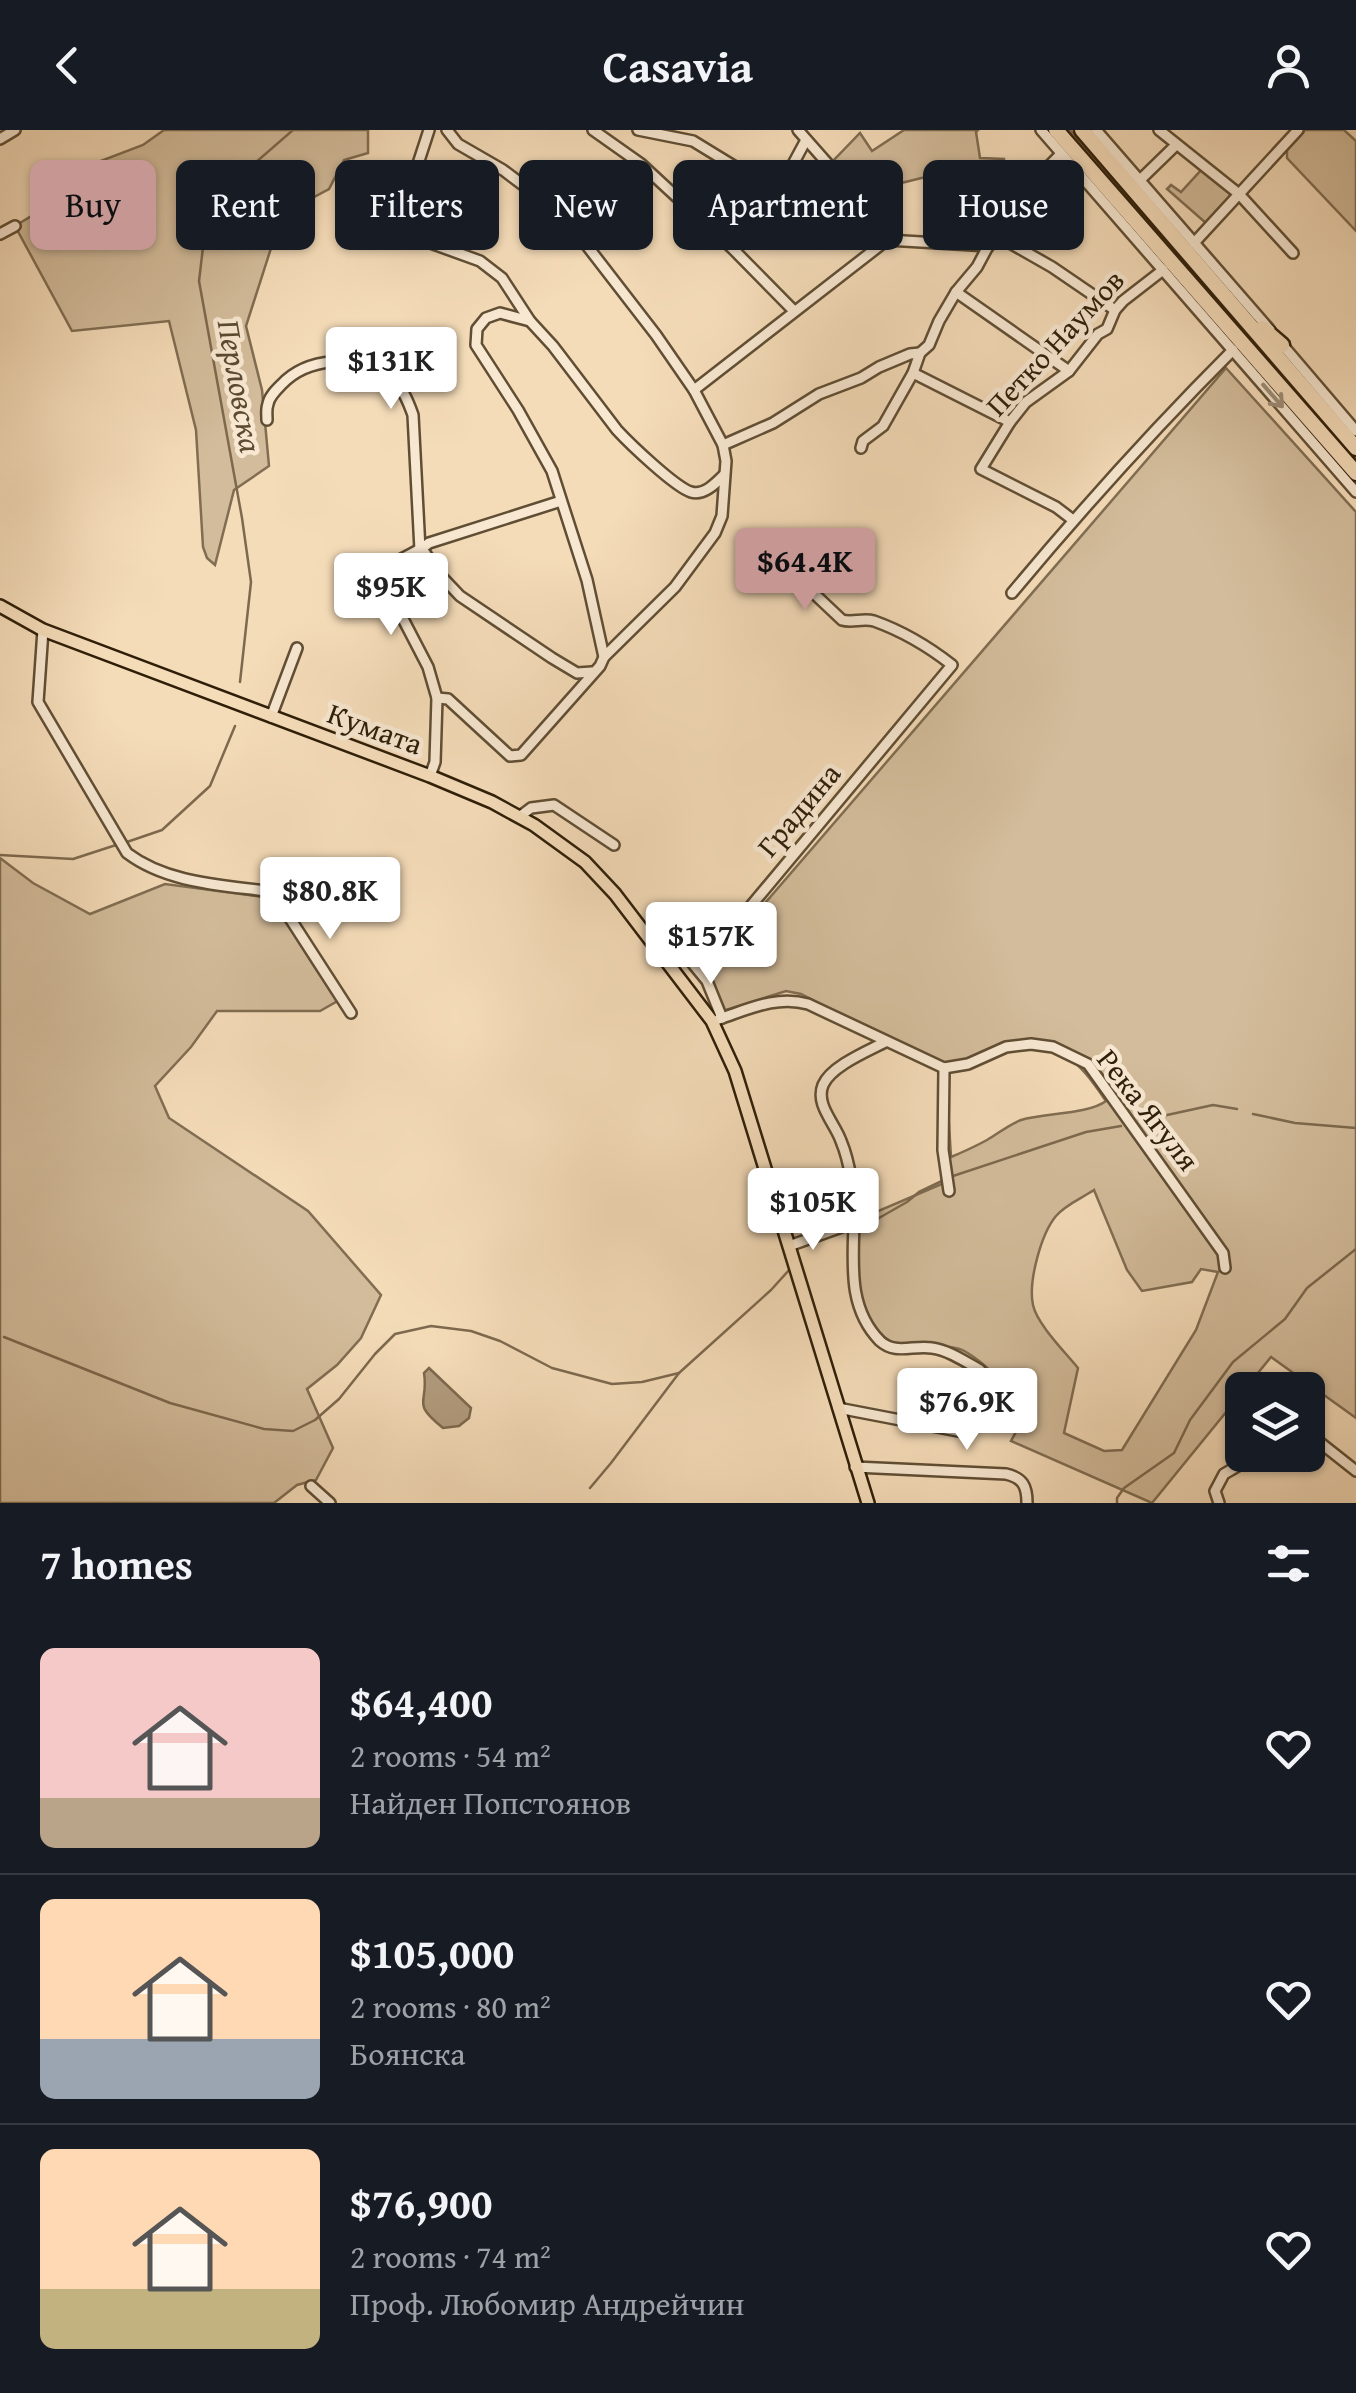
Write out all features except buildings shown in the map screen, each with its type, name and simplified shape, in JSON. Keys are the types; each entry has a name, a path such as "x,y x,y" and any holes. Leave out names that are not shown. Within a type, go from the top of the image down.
{"highway":[{"path":"1056,130 1356,473"},
{"path":"1088,132 1356,448"},
{"path":"1234,306 1282,345"},
{"path":"1306,373 1338,428"}],"main road":[{"name":"Кумата","path":"0,606 44,630 492,802 534,825 585,862 615,894 678,978 717,1020 868,1503"}],"street":[{"path":"0,139 16,130"},
{"path":"429,130 400,229 480,261 502,278 530,322 617,430 679,484 691,492 703,492 724,474"},
{"path":"437,698 448,699 510,756 520,756 604,657 674,587 715,533 722,516 726,461 723,446 694,390 621,288 555,209 503,170 458,144 447,130"},
{"path":"593,130 641,164 794,312"},
{"path":"638,130 693,141 774,187 785,179 806,140"},
{"path":"798,130 824,160"},
{"path":"1041,130 1356,492"},
{"path":"1159,130 1240,194 1293,253"},
{"path":"1194,242 1298,130"},
{"path":"1088,132 1140,180 1356,431"},
{"path":"1140,180 1176,145"},
{"path":"1056,160 1062,154"},
{"path":"0,234 14,226"},
{"path":"694,390 874,250"},
{"path":"861,448 863,441 882,426 956,292 986,250"},
{"path":"1022,250 1116,310"},
{"name":"Петко Наумов","path":"1073,520 1056,507 981,469 1026,402 1069,371 1098,334 1107,329 1123,301 1163,270"},
{"path":"956,292 1069,371"},
{"path":"530,322 500,314 486,318 477,329 476,344 552,471 588,580 604,657"},
{"path":"1012,594 1073,520 1232,350"},
{"path":"723,446 773,423 819,394 910,354 920,354"},
{"path":"268,420 268,403 273,393 290,376 311,364 337,361 374,368 388,375 406,397 413,416 420,550"},
{"path":"913,372 1010,422"},
{"path":"430,776 437,698 428,667 401,615 389,572 395,562 428,543 561,501"},
{"path":"420,550 460,596 577,673 592,672"},
{"name":"Градина","path":"717,1020 707,981 684,952 684,946 730,931 952,665 913,639 871,620 847,622 837,617 788,569"},
{"path":"44,630 38,702 127,854 142,864 184,879 273,892 352,1013"},
{"path":"270,717 297,648"},
{"path":"519,816 531,808 554,804 614,845"},
{"path":"717,1020 781,1000 793,1000 944,1068 944,1150 949,1191"},
{"path":"886,1042 850,1060 828,1077 821,1099 841,1141 852,1182 855,1287 863,1317 884,1345 896,1350 932,1348 980,1370"},
{"name":"Река Ягуля","path":"944,1068 968,1064 1006,1047 1031,1044 1053,1047 1088,1064 1223,1252 1225,1268"},
{"path":"789,1246 853,1223"},
{"path":"838,1408 968,1433"},
{"path":"1325,1447 1356,1472"},
{"path":"855,1467 1006,1474 1023,1482 1027,1503"},
{"path":"1219,1503 1216,1491 1227,1472"},
{"path":"311,1486 330,1503"}],"shaded area":[{"path":"164,130 368,130 368,153 335,160 335,177 329,189 315,196 315,160 176,160 176,250 270,250 246,326 262,390 269,466 234,490 215,565 203,547 196,430 169,321 72,331 15,226 30,217 30,250 156,250 156,160 103,160 143,145"},
{"path":"904,130 978,130 980,158 1004,160 923,160 923,178 903,183 903,160 834,160 860,133 872,151"},
{"path":"1066,130 1070,130 1356,464"},
{"path":"1305,130 1344,130 1356,141 1356,231 1287,158 1287,149"},
{"path":"1203,168 1235,194 1207,224 1167,189 1171,185 1181,192"},
{"path":"1226,368 1356,512 1356,1418 1325,1396 1325,1372 1292,1372 1271,1357 1259,1372 1225,1372 1225,1413 1152,1503 1011,1441 1028,1410 999,1379 960,1349 912,1347 888,1340 875,1328 861,1294 857,1220 942,1184 941,1066 801,994 786,991 723,1011 705,964 691,951 695,943 735,938","holes":["1028,1046 1043,1048 1074,1063 1106,1101 1089,1108 1021,1120 951,1157 946,1074 1000,1053","1094,1190 1127,1270 1142,1291 1192,1282 1201,1269 1218,1272 1196,1330 1122,1450 1104,1451 1064,1433 1078,1368 1040,1321 1033,1305 1032,1284 1050,1224 1064,1208"]},
{"path":"0,858 33,883 90,914 165,884 271,898 341,999 320,1011 217,1011 155,1086 169,1118 308,1211 381,1295 361,1338 337,1365 307,1389 333,1448 316,1480 297,1485 274,1503 0,1503"},
{"path":"429,1368 471,1408 469,1418 459,1426 443,1428 427,1413 423,1402 424,1373"}],"waterway":[{"name":"Перловска","path":"240,682 251,582 199,281 204,239 232,183 293,130"},
{"name":"Перловска","path":"124,843 162,830 210,786 235,726"},
{"name":"Перловска","path":"0,855 73,859 116,845"},
{"path":"1144,1120 1213,1105 1237,1109"},
{"path":"1253,1114 1295,1123 1356,1128"},
{"path":"953,1176 1086,1132 1121,1126"},
{"path":"864,1223 944,1180"},
{"path":"1117,1503 1124,1488 1174,1453 1190,1420 1233,1362 1285,1319 1307,1288 1356,1249"},
{"path":"590,1488 679,1373 790,1269"},
{"path":"4,1337 170,1403 264,1429 293,1431 315,1420 339,1399 395,1334 431,1326 471,1331 552,1368 612,1384 679,1373"}]}
